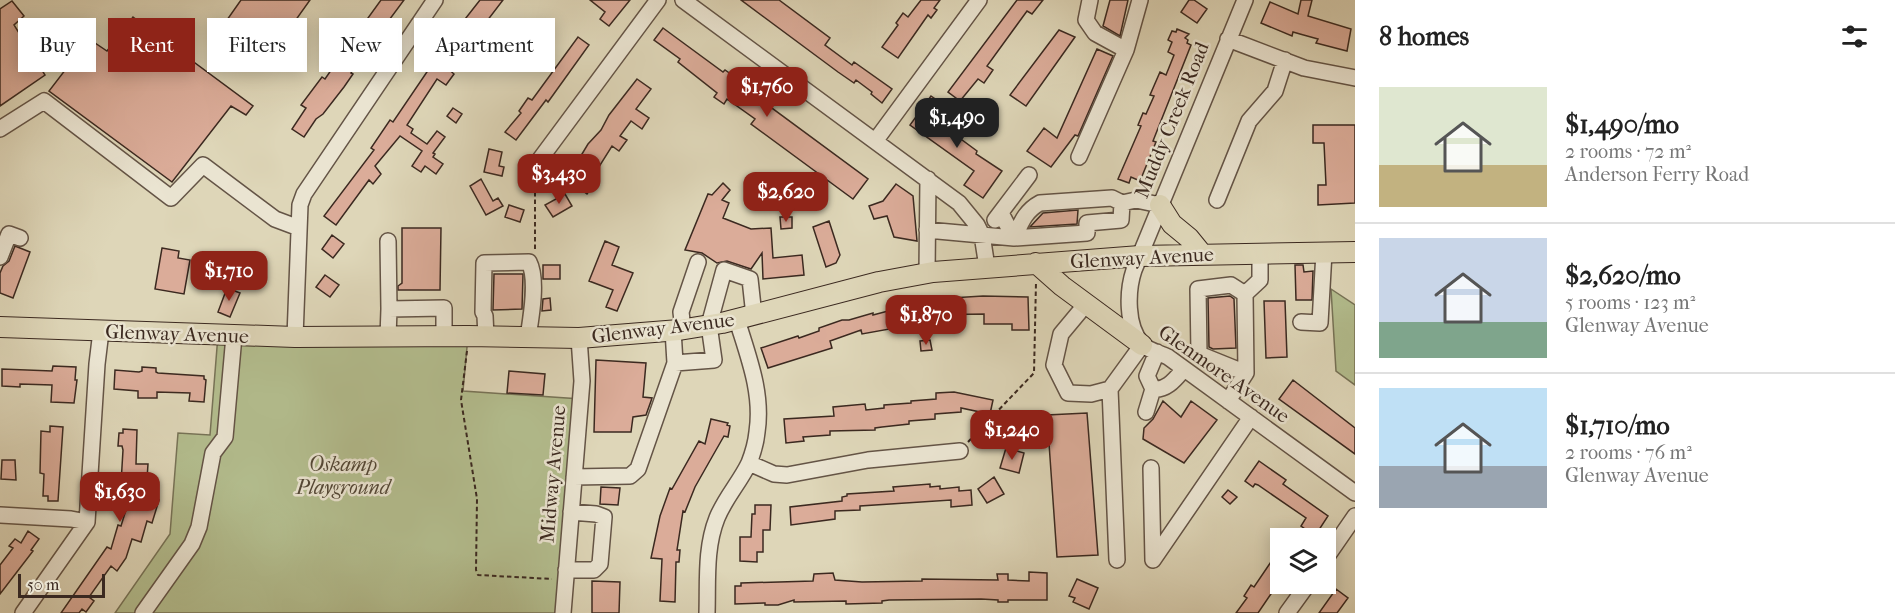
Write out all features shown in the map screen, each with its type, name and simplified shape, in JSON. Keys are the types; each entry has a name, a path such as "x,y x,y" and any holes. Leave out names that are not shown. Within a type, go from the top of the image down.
{"main road":[{"path":"1160,205 1172,224 1189,238 1202,254"},
{"name":"Glenway Avenue","path":"0,327 234,336 579,338 678,330 709,325 745,318 879,282 927,273 1140,256 1355,252"},
{"path":"1036,263 1086,304 1150,348"}],"street":[{"path":"295,337 300,205 308,186 435,0"},
{"path":"529,174 658,0"},
{"path":"683,0 959,203 986,235"},
{"path":"876,140 979,0"},
{"path":"1090,0 1086,20 1095,33 1125,50"},
{"path":"1079,158 1125,50 1140,0"},
{"name":"Muddy Creek Road","path":"1140,256 1245,0"},
{"path":"1228,39 1304,68 1355,78"},
{"path":"1217,200 1249,121 1275,91 1285,60"},
{"path":"0,129 44,101 171,198 203,165 275,219 299,228"},
{"path":"987,267 986,235 1029,175"},
{"path":"927,273 928,179"},
{"path":"1014,238 1029,209 1040,203 1112,198 1122,203 1136,200 1160,205"},
{"path":"1088,260 1087,223 1121,220 1122,203"},
{"path":"1000,213 1014,238"},
{"path":"927,230 1014,238 1087,233"},
{"path":"0,257 9,234 20,238"},
{"path":"388,241 388,337"},
{"path":"1301,322 1320,322 1324,252"},
{"path":"1228,401 1246,373 1245,294 1260,280 1260,253"},
{"name":"Glenmore Avenue","path":"1140,256 1131,280 1128,300 1133,325 1150,348 1184,369 1355,493"},
{"path":"477,336 485,316 483,312 484,263 529,262 532,268 532,290 528,337"},
{"path":"574,477 630,476 638,469 675,363 681,312 698,262"},
{"path":"675,363 714,360 709,325 724,270 750,279 745,318 759,408 758,431 749,463 724,501 711,538 708,556 707,613"},
{"path":"1245,294 1231,285 1198,289 1199,354 1246,373"},
{"path":"1086,304 1061,334 1054,365 1068,393 1090,394 1110,389 1150,348"},
{"path":"388,309 444,308 444,336"},
{"path":"23,613 87,522 95,387 101,331"},
{"path":"143,613 192,544 199,527 213,453 225,437 234,336"},
{"name":"Midway Avenue","path":"563,613 582,381 579,338"},
{"path":"1146,412 1153,389 1147,376 1150,348"},
{"path":"1153,389 1160,390 1165,387 1184,369"},
{"path":"1110,389 1117,560"},
{"path":"1151,468 1153,560 1251,417"},
{"path":"749,463 774,474 787,475 868,460 960,451"},
{"path":"566,575 594,570 600,564 604,517 571,512"},
{"path":"0,515 87,522"},
{"path":"1336,544 1355,516"},
{"path":"1287,613 1301,594"}],"path":[{"path":"960,451 1034,373 1036,263"},
{"path":"477,336 461,400 477,499 476,570 478,575 566,575"}],"green space":[{"path":"1331,289 1355,305 1355,385 1336,371"},
{"name":"Oskamp Playground","path":"218,335 468,336 463,391 581,399 563,613 115,613 170,534 178,433 210,435"}],"building":[{"path":"241,0 310,0 297,18 228,18"},
{"path":"381,0 404,0 391,18 368,18"},
{"path":"480,0 503,0 489,18 466,18"},
{"path":"590,0 630,0 609,26 600,19 605,12"},
{"path":"741,0 779,0 830,38 825,45 852,65 854,62 892,89 882,103 856,80 854,83 838,72"},
{"path":"921,0 940,0 934,8 937,10 931,18 928,15 898,58 882,47 898,25 896,23 903,13 908,17"},
{"path":"1017,0 1043,0 1032,14 1027,11 987,66 993,70 984,83 978,79 960,101 948,92"},
{"path":"1110,0 1128,0 1120,36 1103,26"},
{"path":"1189,0 1194,0 1207,9 1197,23 1181,12"},
{"path":"1301,0 1312,0 1308,16 1351,29 1347,51 1316,43 1318,39 1293,32 1292,36 1261,23 1270,2 1298,14"},
{"path":"12,1 24,16 18,18 14,25 18,31 18,72 43,72 45,75 0,106 0,9"},
{"path":"663,28 723,72 725,70 735,77 733,79 738,83 868,179 853,199 751,124 755,119 727,99 724,104 714,97 717,93 678,62 680,59 654,40"},
{"path":"1177,29 1189,34 1185,38 1191,45 1153,141 1156,142 1140,181 1131,177 1129,183 1118,179 1141,126 1138,125 1143,113 1146,114 1154,96 1150,95 1160,72 1166,75 1174,55 1168,52 1172,42 1168,40 1172,31 1176,32"},
{"path":"1059,30 1075,37 1026,106 1010,95"},
{"path":"578,37 589,45 548,102 546,100 516,140 505,132 521,113 519,111 528,98 532,100 552,72 555,72 555,68"},
{"path":"96,44 107,51 108,72 195,72 195,63 253,106 246,115 231,106 172,182 49,91 64,72 96,72"},
{"path":"1097,49 1113,56 1078,136 1075,135 1051,167 1027,151 1044,128 1057,138"},
{"path":"330,72 352,72 353,74 304,137 292,129 306,108 301,105 322,77 325,79"},
{"path":"427,72 452,72 454,74 446,85 437,79 407,125 413,129 411,133 427,144 437,131 445,137 433,153 435,154 433,157 443,164 436,174 425,166 421,172 412,166 422,151 400,136 375,166 381,174 373,184 369,180 336,225 324,216 374,150 371,148 390,120 393,122"},
{"path":"637,79 651,89 636,109 649,118 642,129 631,121 620,136 627,140 619,151 612,146 590,181 594,184 587,194 571,182 573,176 571,175 581,161 579,159 588,144 601,130 609,115"},
{"path":"931,96 941,103 931,117 977,151 976,154 1002,171 983,198 964,185 974,171 910,125"},
{"path":"453,108 462,114 456,123 447,116"},
{"path":"1313,125 1355,125 1355,203 1318,205 1318,185 1326,185 1324,143 1313,143"},
{"path":"489,149 502,152 499,166 504,167 502,176 484,172"},
{"path":"481,179 493,201 498,198 503,206 486,215 470,186"},
{"path":"723,183 730,190 722,200 729,203 723,218 751,229 771,228 773,258 802,255 804,275 763,279 762,253 751,269 727,261 717,263 702,253 685,250 708,194 712,195"},
{"path":"896,184 913,196 917,241 894,237 887,216 874,219 869,206 883,201"},
{"path":"565,194 572,206 553,217 545,205"},
{"path":"509,205 524,210 520,222 505,217"},
{"path":"1078,210 1077,224 1030,227 1043,213"},
{"path":"780,217 792,217 792,228 781,229"},
{"path":"829,221 840,255 836,263 826,267 813,227"},
{"path":"402,228 441,228 440,290 398,290 398,286 402,283"},
{"path":"332,235 344,244 333,258 322,249"},
{"path":"605,241 619,247 612,265 633,273 617,311 606,307 613,290 589,281"},
{"path":"15,246 30,252 13,298 0,293 0,273 9,261"},
{"path":"162,248 179,251 178,258 190,260 184,294 155,289"},
{"path":"543,265 560,265 560,279 543,279"},
{"path":"1295,265 1303,265 1304,272 1313,271 1312,300 1296,300"},
{"path":"494,274 523,274 522,309 493,310"},
{"path":"325,275 339,285 330,297 316,287"},
{"path":"227,288 240,293 230,317 218,312"},
{"path":"983,296 1028,297 1029,330 1012,330 1012,324 984,324 984,314 922,315 923,323 862,334 861,330 830,341 832,348 768,368 761,348 798,336 799,338 842,320 873,313 873,315 911,305 911,303"},
{"path":"1230,296 1234,299 1236,348 1213,349 1209,347 1208,298"},
{"path":"550,298 551,310 542,311 543,299"},
{"path":"1264,301 1285,301 1287,357 1266,358"},
{"path":"930,340 932,350 921,351 920,341"},
{"path":"596,360 646,363 643,397 652,398 646,415 633,417 631,432 594,432"},
{"path":"53,366 76,367 74,403 51,402 52,385 2,386 2,369 52,371"},
{"path":"142,367 156,368 158,373 204,376 206,380 204,402 189,401 190,393 157,392 157,398 138,398 138,391 114,389 115,370 139,372 142,371"},
{"path":"509,371 545,374 543,395 507,393"},
{"path":"1293,380 1355,428 1355,454 1279,399"},
{"path":"954,392 993,400 990,414 961,408 961,412 935,414 935,419 909,421 909,424 875,428 875,430 830,431 830,435 803,437 804,441 786,443 784,419 834,416 833,407 865,404 866,410 884,408 884,405 936,399 936,393"},
{"path":"1163,401 1181,417 1191,401 1217,420 1184,463 1143,439 1144,428 1153,419"},
{"path":"1087,413 1098,555 1057,557 1047,415"},
{"path":"1011,415 1020,434 1002,442 998,434 1002,432 997,422"},
{"path":"711,419 728,423 727,425 730,426 728,437 724,436 695,487 685,512 683,511 677,550 680,550 679,562 676,562 675,602 660,601 662,559 651,558 660,516 670,488 672,489 699,441 705,444"},
{"path":"50,426 63,427 58,501 48,501 48,496 43,496 44,474 40,473 41,431 50,432"},
{"path":"123,429 137,430 136,464 148,464 147,479 140,479 140,499 159,500 152,523 147,521 141,542 132,539 126,558 117,571 111,566 89,597 94,601 86,612 82,609 79,613 61,613 107,547 111,549 118,525 121,526 129,500 120,500 123,450 122,446 118,446 119,433 123,433"},
{"path":"1006,448 1024,453 1019,473 1000,468"},
{"path":"2,460 15,460 16,480 1,479"},
{"path":"1259,461 1286,480 1283,484 1328,516 1320,528 1304,528 1301,526 1306,518 1258,485 1255,484 1253,487 1245,481"},
{"path":"994,477 1004,494 987,503 978,489"},
{"path":"930,484 930,487 940,486 940,489 959,487 959,491 971,490 972,505 951,507 951,500 860,506 860,510 835,511 835,519 791,525 790,507 842,501 842,497 847,494 894,491 893,487"},
{"path":"601,487 620,488 618,505 600,504"},
{"path":"1228,490 1237,497 1230,504 1222,497"},
{"path":"755,505 771,505 770,530 763,530 763,552 757,552 757,562 740,561 740,537 751,537 752,514 755,514"},
{"path":"28,531 39,539 31,550 33,551 0,594 0,565 13,548 9,546 15,539 21,543"},
{"path":"1270,563 1271,594 1258,613 1236,613 1247,598 1244,596 1251,585 1254,587"},
{"path":"1029,572 1047,573 1047,600 998,602 998,600 981,599 889,600 882,601 882,603 846,604 846,601 794,602 794,600 778,605 735,604 735,586 741,586 741,583 813,581 814,574 833,573 835,580 862,582 922,581 922,579 998,580 997,574 1008,574 1008,580 1029,581"},
{"path":"1077,579 1098,588 1089,609 1073,602 1075,598 1069,596"},
{"path":"592,581 620,582 619,613 592,613"},
{"path":"1336,589 1348,598 1337,613 1319,613 1332,594 1336,594"}]}
